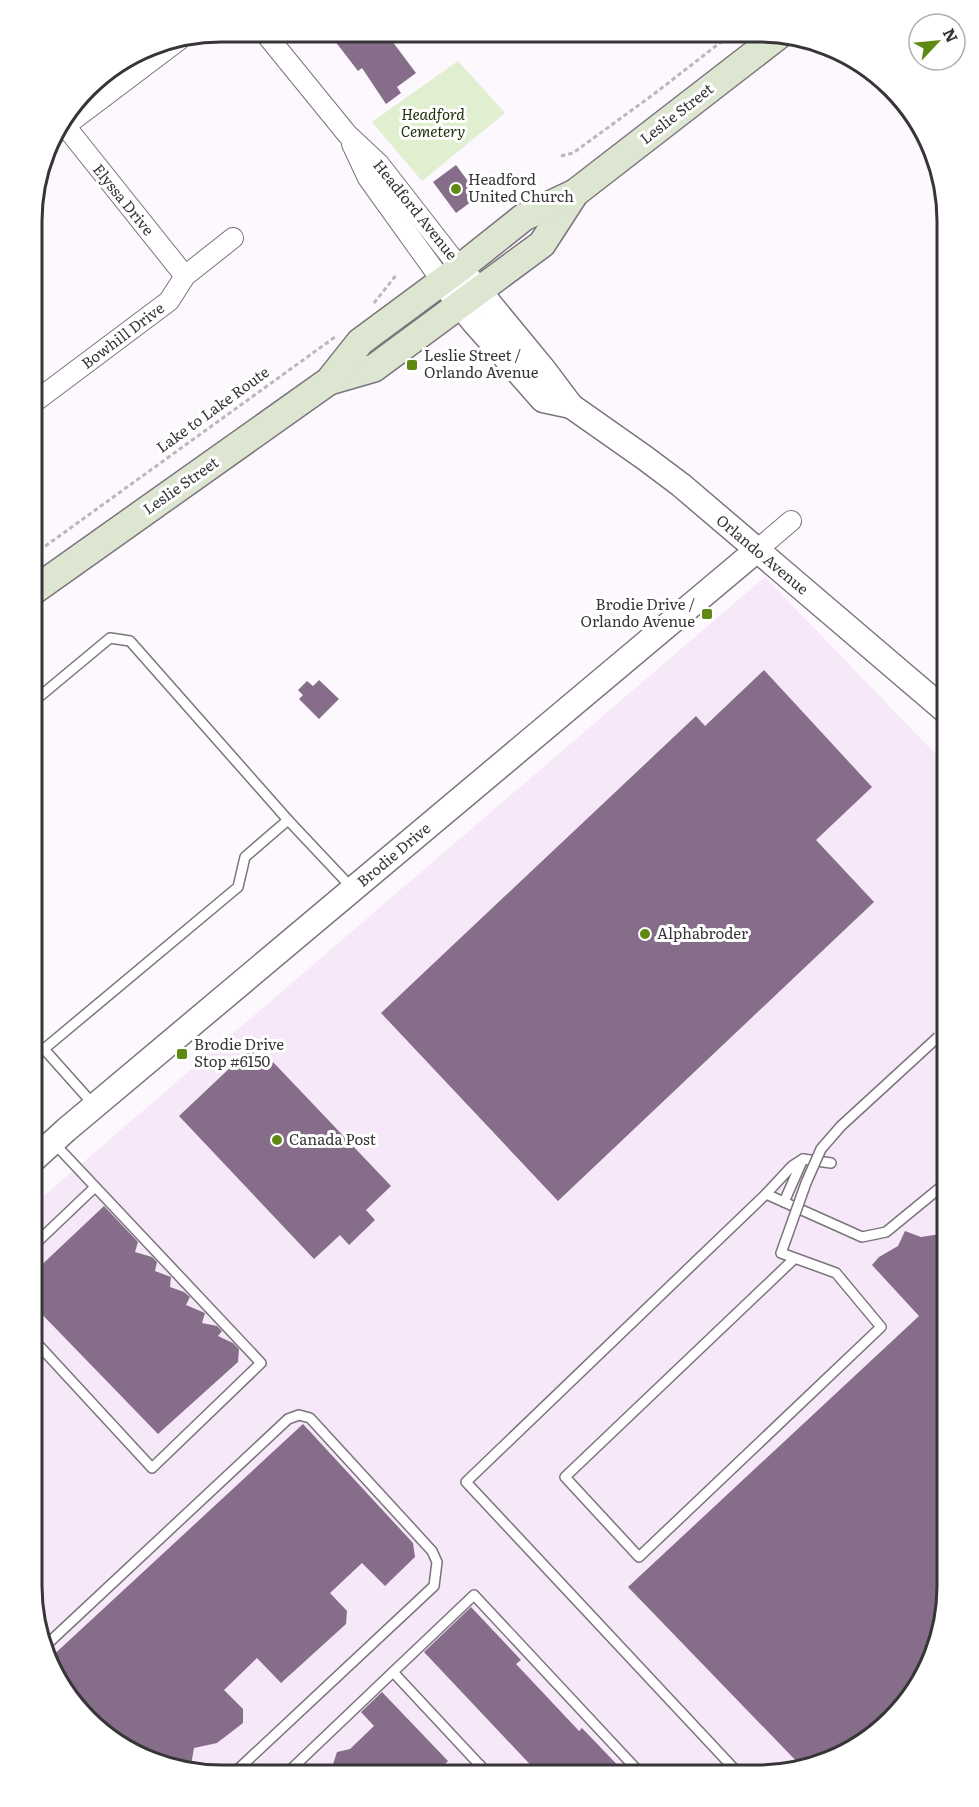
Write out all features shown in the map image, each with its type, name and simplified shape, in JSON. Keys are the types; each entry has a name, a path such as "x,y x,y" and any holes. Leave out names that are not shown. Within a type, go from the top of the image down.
{"main road":[{"name":"Leslie Street","path":"42,585 329,381 360,342 524,217 575,193 769,42"},
{"name":"Leslie Street","path":"329,381 374,368 542,244 575,193"}],"street":[{"name":"Headford Avenue","path":"272,42 347,134 379,164 451,274"},
{"path":"76,116 165,51"},
{"name":"Elyssa Drive","path":"65,134 185,276"},
{"name":"Bowhill Drive","path":"42,395 169,301 185,276 232,238"},
{"name":"Orlando Avenue","path":"451,274 543,400 571,406 645,458 937,703"},
{"path":"757,550 791,520"},
{"name":"Brodie Drive","path":"42,1152 757,550"}],"lane":[{"path":"42,695 110,638 130,640 288,820 353,889"},
{"path":"95,1106 44,1049 238,887 245,857 288,820"},
{"path":"795,1258 565,1477 639,1557 881,1327 836,1273 795,1258 781,1253 821,1149 841,1126 937,1041"},
{"path":"42,1349 152,1468 261,1363 53,1142"},
{"path":"731,1765 466,1482 766,1194 792,1166 803,1159 831,1163"},
{"path":"784,1202 803,1159"},
{"path":"42,1237 95,1186"},
{"path":"766,1194 862,1237 886,1232 937,1190"},
{"path":"50,1641 288,1419 299,1415 310,1418 432,1551 437,1562 434,1587 243,1765"},
{"path":"295,1765 474,1595 633,1765"},
{"path":"393,1672 480,1765"}],"path":[{"path":"561,156 573,153 721,42"},
{"path":"371,307 398,274"},
{"name":"Lake to Lake Route","path":"42,548 336,336"}],"shaded area":[{"path":"765,577 937,756 937,1598 928,1644 913,1676 885,1713 867,1728 837,1747 804,1759 758,1765 221,1765 175,1759 131,1741 112,1728 86,1704 72,1685 51,1644 45,1621 42,1586 42,1197"}],"green space":[{"name":"Headford Cemetery","path":"458,61 505,113 422,181 372,122"}],"building":[{"path":"336,42 393,42 416,73 397,87 401,93 386,104 362,68 358,71"},
{"name":"Headford United Church","path":"456,165 479,196 456,213 433,182"},
{"path":"764,670 872,787 816,840 874,902 558,1201 381,1013 696,716 705,726"},
{"path":"319,680 339,699 319,719 299,699 303,695 298,690 307,681 313,686"},
{"path":"250,1049 267,1068 273,1062 391,1186 366,1210 375,1220 349,1245 340,1235 314,1259 179,1116"},
{"path":"104,1206 138,1242 135,1252 152,1257 157,1262 155,1271 171,1277 170,1287 190,1297 186,1305 205,1313 202,1323 217,1326 222,1331 218,1336 233,1343 239,1349 238,1362 158,1434 42,1314 42,1265"},
{"path":"905,1231 921,1237 937,1235 937,1598 934,1621 919,1665 900,1695 885,1713 867,1728 837,1747 816,1756 796,1760 628,1587 919,1316 872,1265 879,1257 898,1246"},
{"path":"303,1424 413,1543 415,1557 385,1586 362,1563 330,1593 347,1611 346,1624 281,1683 257,1658 224,1690 243,1709 243,1723 217,1743 194,1748 192,1762 152,1751 131,1741 103,1721 72,1685 55,1653"},
{"path":"471,1607 521,1660 516,1664 579,1731 582,1728 617,1765 531,1765 424,1652"},
{"path":"382,1692 448,1761 444,1765 332,1765 337,1752 350,1749 374,1726 361,1712"}],"place":[{"name":"Headford United Church","path":"456,189"},
{"name":"Leslie Street / Orlando Avenue","path":"412,365"},
{"name":"Brodie Drive / Orlando Avenue","path":"707,614"},
{"name":"Alphabroder","path":"645,934"},
{"name":"Brodie Drive Stop #6150","path":"182,1054"},
{"name":"Canada Post","path":"277,1140"}]}
